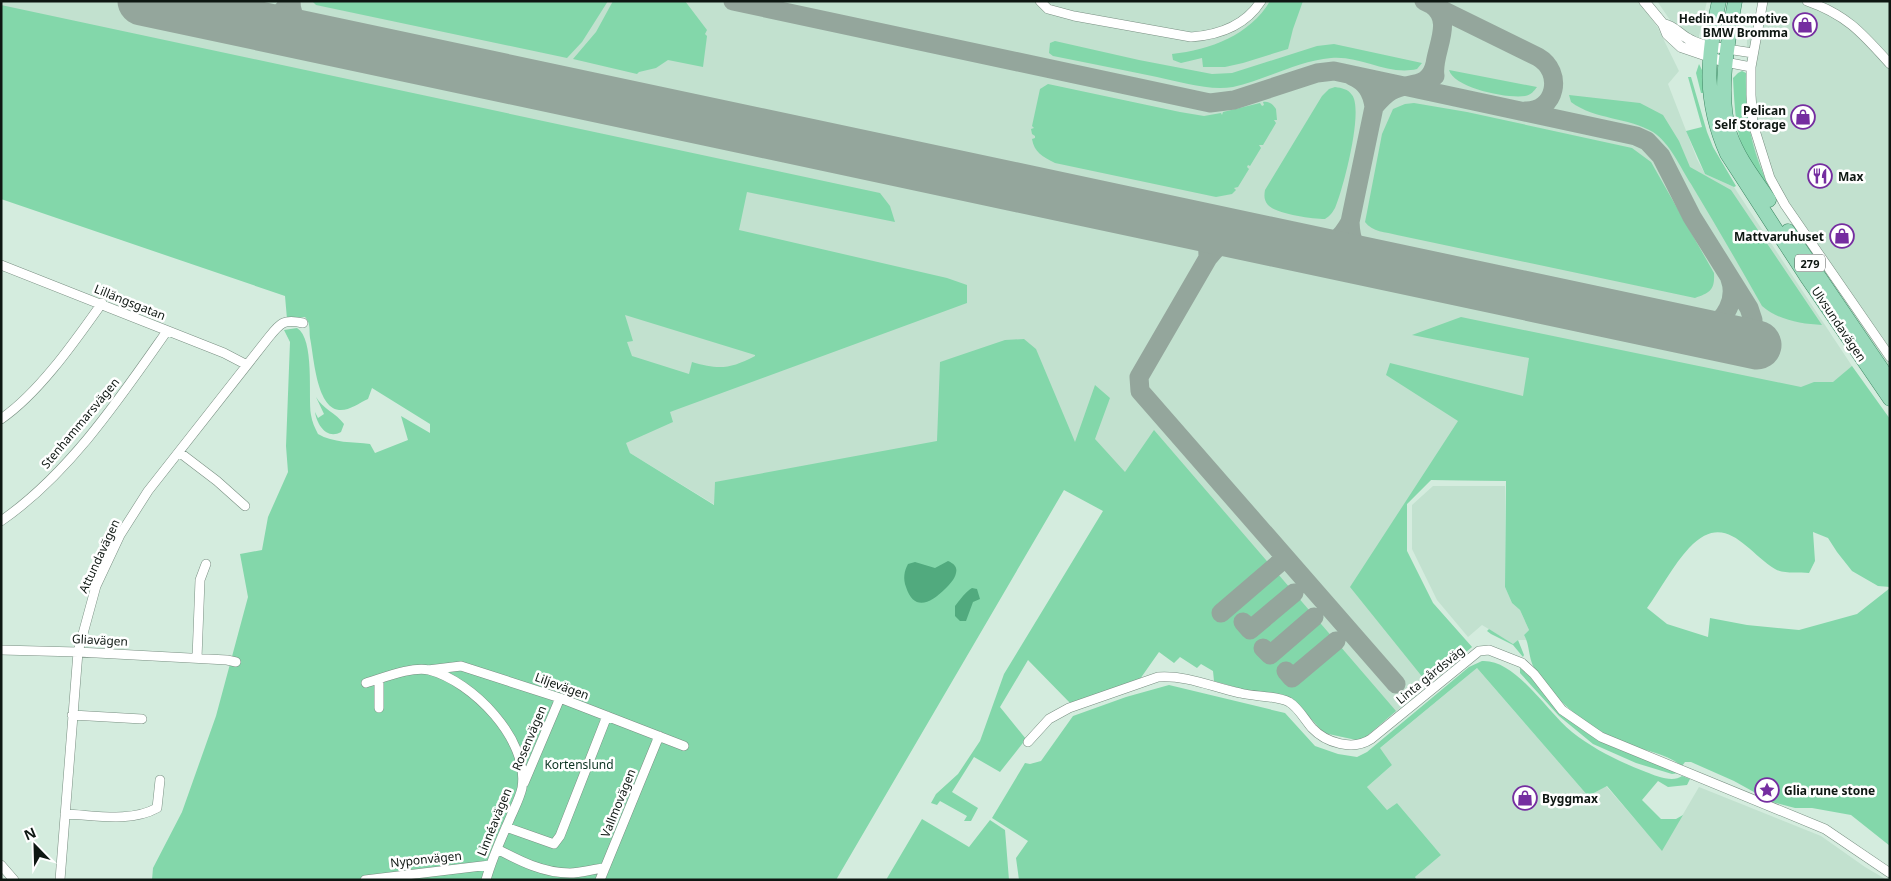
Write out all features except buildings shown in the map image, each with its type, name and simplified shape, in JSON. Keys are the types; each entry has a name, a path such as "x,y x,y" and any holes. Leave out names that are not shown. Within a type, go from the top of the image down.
{"main road":[{"name":"Ulvsundavägen","path":"1720,1 1710,52 1709,86 1713,116 1728,154 1806,276 1890,399"},
{"name":"Ulvsundavägen","path":"1735,1 1726,56 1726,113 1730,133 1737,151 1890,382"}],"street":[{"path":"1040,1 1048,9 1074,16 1191,37 1209,36 1226,30 1246,18 1261,1"},
{"path":"1644,1 1663,24 1667,34 1680,46 1726,56 1751,67"},
{"name":"Ulvsundavägen","path":"1763,1 1751,67 1753,124 1770,178 1785,205 1890,357"},
{"path":"1807,1 1828,8 1858,29 1890,64"},
{"path":"1726,56 1753,53"},
{"name":"Lillängsgatan","path":"1,265 102,303 224,353 247,365"},
{"path":"1,419 32,391 73,344 102,303"},
{"name":"Attundavägen","path":"60,880 78,652 96,586 120,535 148,491 247,365 280,324 286,321 303,323"},
{"name":"Stenhammarsvägen","path":"1,521 20,508 65,464 120,400 167,331"},
{"path":"179,452 217,481 245,506"},
{"path":"197,658 200,580 206,564"},
{"name":"Gliavägen","path":"1,650 197,658 236,662"},
{"name":"Linta gårdsväg","path":"1028,742 1050,719 1069,708 1158,677 1169,676 1200,681 1240,693 1290,702 1313,729 1325,738 1358,745 1371,739 1479,651 1489,650 1522,663 1534,674 1562,710 1601,738 1826,829 1890,873"},
{"name":"Liljevägen","path":"428,670 461,666 560,698 684,746"},
{"name":"Linnéavägen","path":"366,683 410,671 428,670 461,684 496,716 512,742 520,762 522,788 490,865 486,880"},
{"path":"379,679 379,708"},
{"name":"Rosenvägen","path":"522,788 560,698"},
{"path":"72,715 142,718"},
{"path":"506,827 554,844 560,836 607,716"},
{"name":"Vallmovägen","path":"600,880 659,736"},
{"path":"65,814 127,816 142,814 157,808 160,780"},
{"path":"497,850 522,863 549,871 570,873 604,868"},
{"path":"1,865 14,880"},
{"name":"Nyponvägen","path":"365,880 434,875 490,865"}],"shaded area":[{"path":"1,1 1639,1 1658,28 1679,71 1668,84 1697,159 1705,174 1734,187 1852,366 1875,418 1506,481 1431,480 1407,504 1407,551 1433,603 1472,647 1361,741 1324,733 1067,448 715,505 630,453 620,431 1,139"},
{"path":"1657,1 1707,1 1697,45 1683,39"},
{"path":"1764,1 1890,1 1890,374 1825,278 1774,197 1762,173 1752,145 1747,120 1747,40"},
{"path":"1433,486 1505,486 1505,587 1512,603 1520,610 1529,630 1524,635 1527,640 1518,640 1513,644 1482,625 1468,637 1437,600 1412,549 1412,505"},
{"path":"948,561 956,567 956,571 953,580 940,594 923,603 914,600 909,595 904,581 908,564 915,562 935,568"},
{"path":"972,588 977,589 980,599 973,602 966,621 960,621 955,616 955,606"},
{"path":"1477,668 1588,796 1606,786 1662,850 1699,787 1821,836 1887,880 1417,880 1415,877 1441,855 1397,803 1387,810 1367,787 1392,765 1379,749"}],"green space":[{"path":"312,1 608,1 582,42 567,58 316,5"},
{"path":"613,1 685,1 707,30 705,34 707,36 703,67 668,60 656,68 637,74 573,59 596,32"},
{"path":"1270,1 1303,1 1288,49 1225,67 1203,67 1202,58 1181,63 1173,60 1172,54 1201,49 1228,39 1240,32 1262,13"},
{"name":"Kortenslund","path":"1,5 880,193 890,206 895,222 747,192 739,230 947,278 967,285 967,303 670,412 673,422 626,443 630,453 714,505 715,482 937,441 940,362 1005,340 1024,339 1036,349 1075,442 1095,385 1110,398 1095,439 1125,472 1154,430 1396,711 1361,741 1324,733 1292,698 1242,689 1214,681 1213,671 1201,664 1197,668 1180,657 1174,663 1159,652 1140,679 1071,704 1028,660 1000,707 1026,739 1000,772 974,757 952,792 978,808 971,821 964,821 967,816 940,801 937,805 931,803 936,794 958,774 980,741 1004,674 1103,511 1064,490 836,880 152,880 153,868 182,812 216,716 248,597 240,554 262,550 268,517 288,472 286,446 290,342 284,330 297,328 303,334 309,355 311,415 318,434 337,441 370,444 375,453 408,440 401,416 430,433 430,424 372,388 368,399 354,406 343,410 331,407 325,400 317,380 308,322 305,317 287,319 285,296 1,199","holes":["625,315 755,355 738,364 724,367 692,362 689,374 632,356 627,342 633,341"]},
{"path":"1055,41 1212,74 1232,73 1317,46 1334,44 1422,63 1417,69 1395,70 1353,59 1331,58 1306,63 1245,84 1214,88 1053,56 1049,53 1050,43"},
{"path":"1699,64 1703,72 1704,93 1701,93 1696,73"},
{"path":"1449,70 1537,87 1531,94 1525,96 1495,94 1461,82"},
{"path":"1742,71 1746,73 1747,107 1751,137 1760,166 1774,197 1749,161 1739,136 1733,78"},
{"path":"1688,77 1691,77 1713,147 1736,186 1734,187 1705,174 1686,131 1702,127"},
{"path":"1048,84 1204,116 1221,113 1222,115 1223,112 1260,103 1262,106 1264,105 1263,102 1267,102 1276,109 1277,120 1274,120 1276,123 1263,145 1259,145 1261,148 1250,166 1248,165 1249,169 1238,187 1234,188 1236,190 1232,194 1216,197 1055,163 1043,156 1033,144 1032,139 1035,136 1032,134 1031,129 1034,128 1032,126 1040,89"},
{"path":"1335,87 1347,90 1352,95 1356,116 1347,168 1335,208 1325,219 1278,211 1268,205 1264,196 1265,190 1322,96 1329,89"},
{"path":"1569,95 1640,103 1663,115 1679,141 1690,167 1731,190 1822,325 1806,324 1782,318 1762,306 1665,142 1653,132 1643,127 1580,108 1571,102"},
{"path":"1414,103 1467,112 1632,148 1651,162 1714,273 1712,287 1708,292 1695,298 1371,228 1365,222 1382,134 1393,109 1405,104"},
{"path":"1461,317 1801,387 1814,382 1833,382 1852,366 1890,419 1890,587 1878,586 1852,571 1828,538 1813,532 1815,561 1809,573 1778,571 1734,537 1724,533 1713,533 1702,537 1683,554 1647,608 1667,624 1708,637 1710,618 1747,625 1799,630 1857,614 1890,588 1890,846 1851,815 1812,808 1795,808 1772,802 1734,781 1691,762 1685,762 1682,766 1663,756 1615,739 1575,714 1563,703 1534,668 1524,635 1529,630 1520,610 1512,603 1505,587 1506,481 1431,480 1407,504 1407,551 1433,603 1472,647 1428,684 1350,587 1458,421 1386,375 1390,363 1523,396 1529,358 1412,335"},
{"path":"316,397 322,405 344,424 341,432 336,434 327,433 320,426 315,412 318,418 324,414"},
{"path":"1489,629 1513,644 1518,640 1524,655 1523,657 1513,645 1491,634 1487,631"},
{"path":"1482,661 1495,663 1507,668 1519,677 1562,723 1599,750 1659,777 1674,779 1682,776 1690,779 1687,785 1668,787 1658,781 1642,800 1661,819 1676,819 1683,815 1662,851 1607,786 1588,796 1477,668 1380,748 1392,765 1367,787 1387,810 1397,803 1441,855 1415,877 1417,880 1019,880 1016,858 1028,841 992,818 1025,763 1030,764 1041,761 1073,716 1126,697 1169,685 1285,713 1315,746 1338,754 1357,757 1367,752 1469,667"},
{"path":"1520,668 1569,718 1587,733 1609,745 1679,773 1672,774 1636,763 1593,744 1559,716 1520,673"},
{"path":"922,819 969,847 990,820 1005,830 1009,880 886,880"}],"taxiway":[{"path":"250,24 273,18 282,12 289,1"},
{"path":"291,1 293,14 296,19 307,31 317,38"},
{"path":"733,1 1210,103 1234,100 1317,73 1334,71 1636,136 1647,141 1661,156 1692,217 1749,308 1753,320 1752,331 1746,339 1736,341"},
{"path":"1424,1 1538,57 1546,64 1551,72 1553,81 1553,90 1550,98 1536,110 1525,111"},
{"path":"1432,5 1439,12 1442,20 1435,76"},
{"path":"1352,76 1368,88 1374,107 1391,91 1417,84 1428,78 1435,64"},
{"path":"1350,222 1374,107"},
{"path":"1313,250 1335,241 1350,222 1351,235 1355,245 1370,263"},
{"path":"1187,224 1198,230 1205,237 1208,258 1224,242 1246,236"},
{"path":"1208,258 1139,377 1140,391 1396,684"},
{"path":"1684,330 1707,328 1720,320 1731,301 1732,286 1730,279"},
{"path":"1221,613 1285,558"},
{"path":"1243,622 1250,630 1294,593"},
{"path":"1263,648 1270,655 1314,617"},
{"path":"1286,671 1292,678 1336,641"}],"runway":[{"path":"142,1 1757,345"}],"place":[{"name":"Hedin Automotive BMW Bromma","path":"1805,25"},
{"name":"Pelican Self Storage","path":"1803,117"},
{"name":"Max","path":"1820,176"},
{"name":"Mattvaruhuset","path":"1842,236"},
{"name":"Glia rune stone","path":"1767,790"},
{"name":"Byggmax","path":"1525,798"}]}
